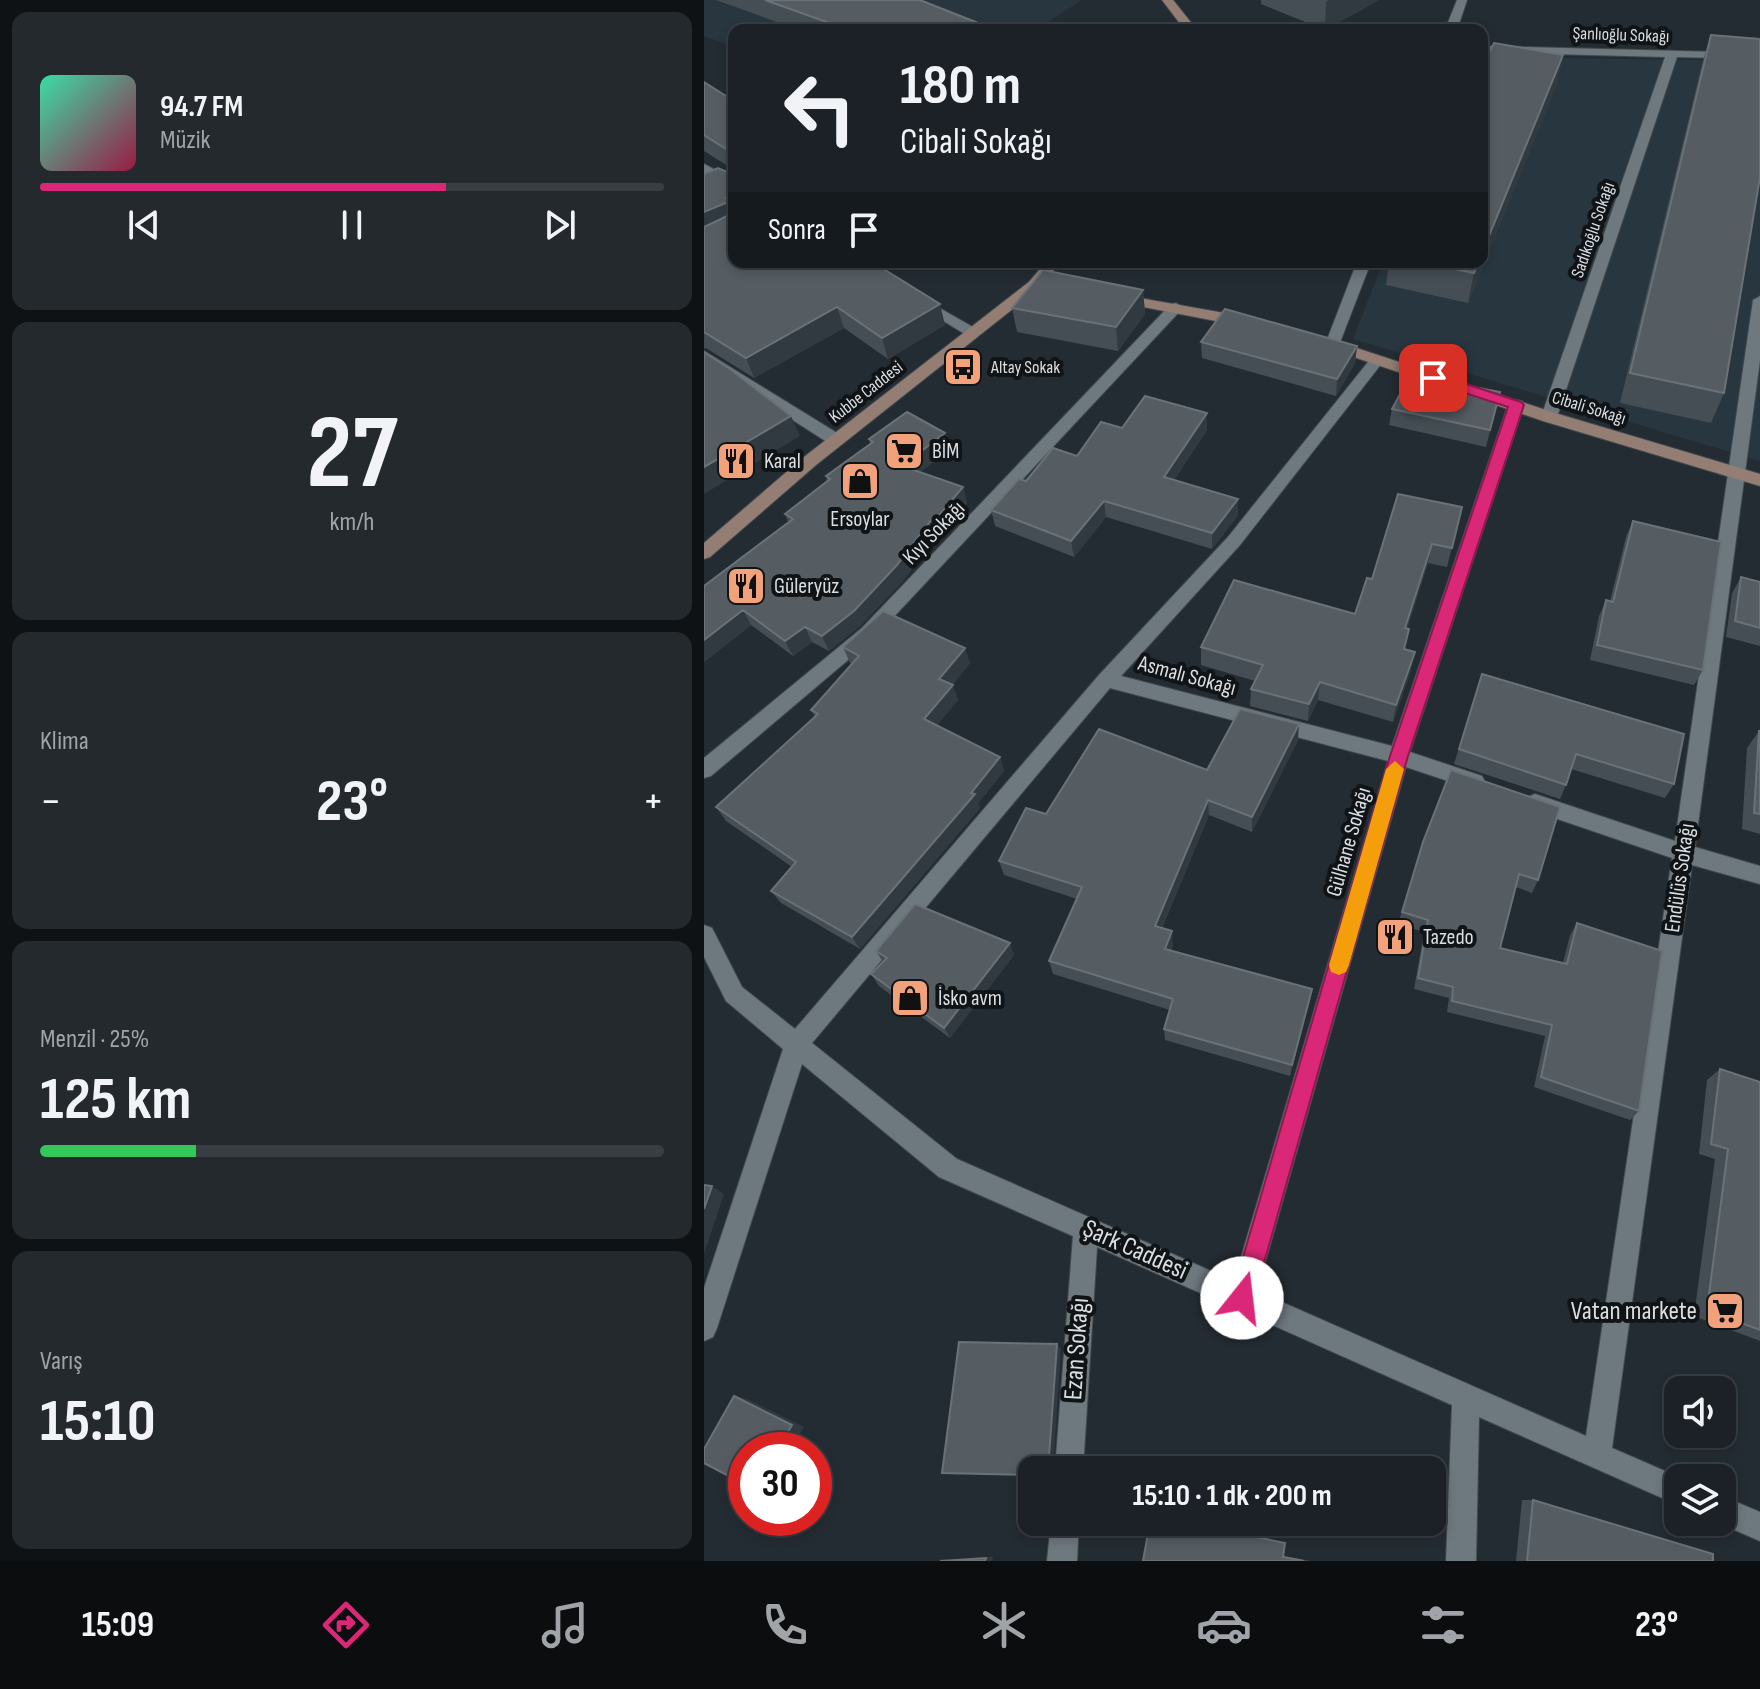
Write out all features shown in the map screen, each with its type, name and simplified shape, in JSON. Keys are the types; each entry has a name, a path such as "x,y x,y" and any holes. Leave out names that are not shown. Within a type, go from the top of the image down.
{"street":[{"path":"1167,0 1186,24"},
{"path":"1453,24 1462,0"},
{"name":"Şanlıoğlu Sokağı","path":"1488,49 1760,56"},
{"name":"Sadıkoğlu Sokağı","path":"1549,417 1672,54"},
{"path":"704,168 728,182"},
{"name":"Kubbe Caddesi","path":"704,553 836,440 973,333 1042,286 1050,268"},
{"name":"Cibali Sokağı","path":"1361,268 1326,343 1549,417 1760,480"},
{"path":"909,294 973,333"},
{"path":"1097,295 1176,307 1266,327"},
{"name":"Endülüs Sokağı","path":"1597,1455 1738,474 1760,300"},
{"name":"Kıyı Sokağı","path":"704,770 868,633 1176,307"},
{"path":"704,356 836,440"},
{"path":"704,1328 796,1045 1106,680 1234,541 1377,360"},
{"name":"Gülhane Sokağı","path":"1242,1298 1399,756 1516,405"},
{"name":"Asmalı Sokağı","path":"1106,680 1399,756 1489,787"},
{"path":"1519,797 1684,853 1760,875"},
{"name":"Şark Caddesi","path":"704,935 734,994 948,1168 1664,1485"},
{"name":"Ezan Sokağı","path":"1070,1456 1086,1229"},
{"path":"1461,1561 1466,1398"},
{"path":"1736,1516 1760,1527"},
{"path":"1062,1561 1064,1536"}],"shaded area":[{"path":"704,0 1082,0 1045,24 728,24 728,45 704,36"},
{"path":"1488,57 1760,61 1760,461 1353,339 1381,268 1488,268"}],"building":[{"path":"765,0 920,0 981,24 832,24"},
{"path":"1711,35 1760,39 1760,177 1724,393 1630,373"},
{"path":"1494,43 1563,55 1488,238 1488,55"},
{"path":"704,82 728,97 728,150 704,135"},
{"path":"728,167 728,202 704,212 704,174 718,168 727,172"},
{"path":"728,202 728,268 882,268 940,304 882,338 837,307 746,358 704,332 704,227 727,216"},
{"path":"1450,268 1476,268 1474,273"},
{"path":"1043,270 1143,290 1116,327 1012,308"},
{"path":"1225,309 1357,346 1337,379 1201,342"},
{"path":"704,352 791,416 704,467"},
{"path":"1410,375 1500,392 1490,430 1392,409"},
{"path":"1145,396 1207,413 1164,477 1238,499 1212,533 1104,501 1071,541 991,510 1019,479 1026,481 1053,448 1077,456 1101,422 1122,428"},
{"path":"907,412 945,433 902,466 963,487 935,520 932,519 897,565 854,611 822,636 805,627 785,641 743,610 704,640 704,586 793,519 785,514 830,479 826,476 873,442 869,439"},
{"path":"1398,494 1462,507 1452,548 1432,544 1405,628 1409,629 1404,649 1415,652 1396,705 1320,682 1309,704 1251,689 1263,665 1201,647 1234,580 1355,614 1367,578 1372,579"},
{"path":"1633,521 1721,542 1703,670 1597,645 1606,600 1613,602"},
{"path":"1741,577 1760,582 1760,628 1735,621"},
{"path":"883,611 965,648 939,679 953,685 924,719 1000,757 971,793 975,794 852,937 771,891 796,862 716,807 818,714 811,710 859,656 843,647"},
{"path":"1482,674 1684,734 1674,784 1576,754 1566,785 1459,749"},
{"path":"1240,709 1299,724 1252,817 1208,800 1155,926 1172,931 1165,949 1312,989 1292,1065 1164,1029 1173,999 1049,961 1082,887 999,861 1026,808 1046,814 1099,729 1207,770"},
{"path":"1760,731 1760,814 1754,813"},
{"path":"1451,770 1560,807 1538,880 1519,874 1500,948 1567,964 1577,923 1662,951 1639,1111 1541,1077 1552,1025 1452,1001 1453,987 1418,978 1428,920 1402,912 1423,842"},
{"path":"915,904 1010,943 944,1028 871,974 887,958 876,951"},
{"path":"1720,1069 1760,1082 1760,1330 1707,1310 1728,1149 1711,1144"},
{"path":"704,1185 712,1186 704,1209"},
{"path":"959,1342 1057,1344 1049,1456 1018,1456 1018,1475 942,1473"},
{"path":"734,1396 792,1425 788,1432 728,1432 728,1476 704,1463 704,1449"},
{"path":"1533,1500 1713,1554 1713,1561 1527,1561"},
{"path":"1147,1536 1251,1536 1285,1543 1283,1557 1304,1561 1143,1561"},
{"path":"986,1558 985,1561 940,1561"}],"slow traffic":[{"path":"1339,965 1395,769"}],"place":[{"name":"Altay Sokak","path":"963,367"},
{"name":"BİM","path":"904,451"},
{"name":"Karal","path":"736,461"},
{"name":"Ersoylar","path":"860,481"},
{"name":"Güleryüz","path":"746,586"},
{"name":"Tazedo","path":"1395,937"},
{"name":"İsko avm","path":"910,998"},
{"name":"Vatan markete","path":"1725,1311"}],"route":[{"path":"1242,1298 1399,756 1516,405 1433,378"}]}
